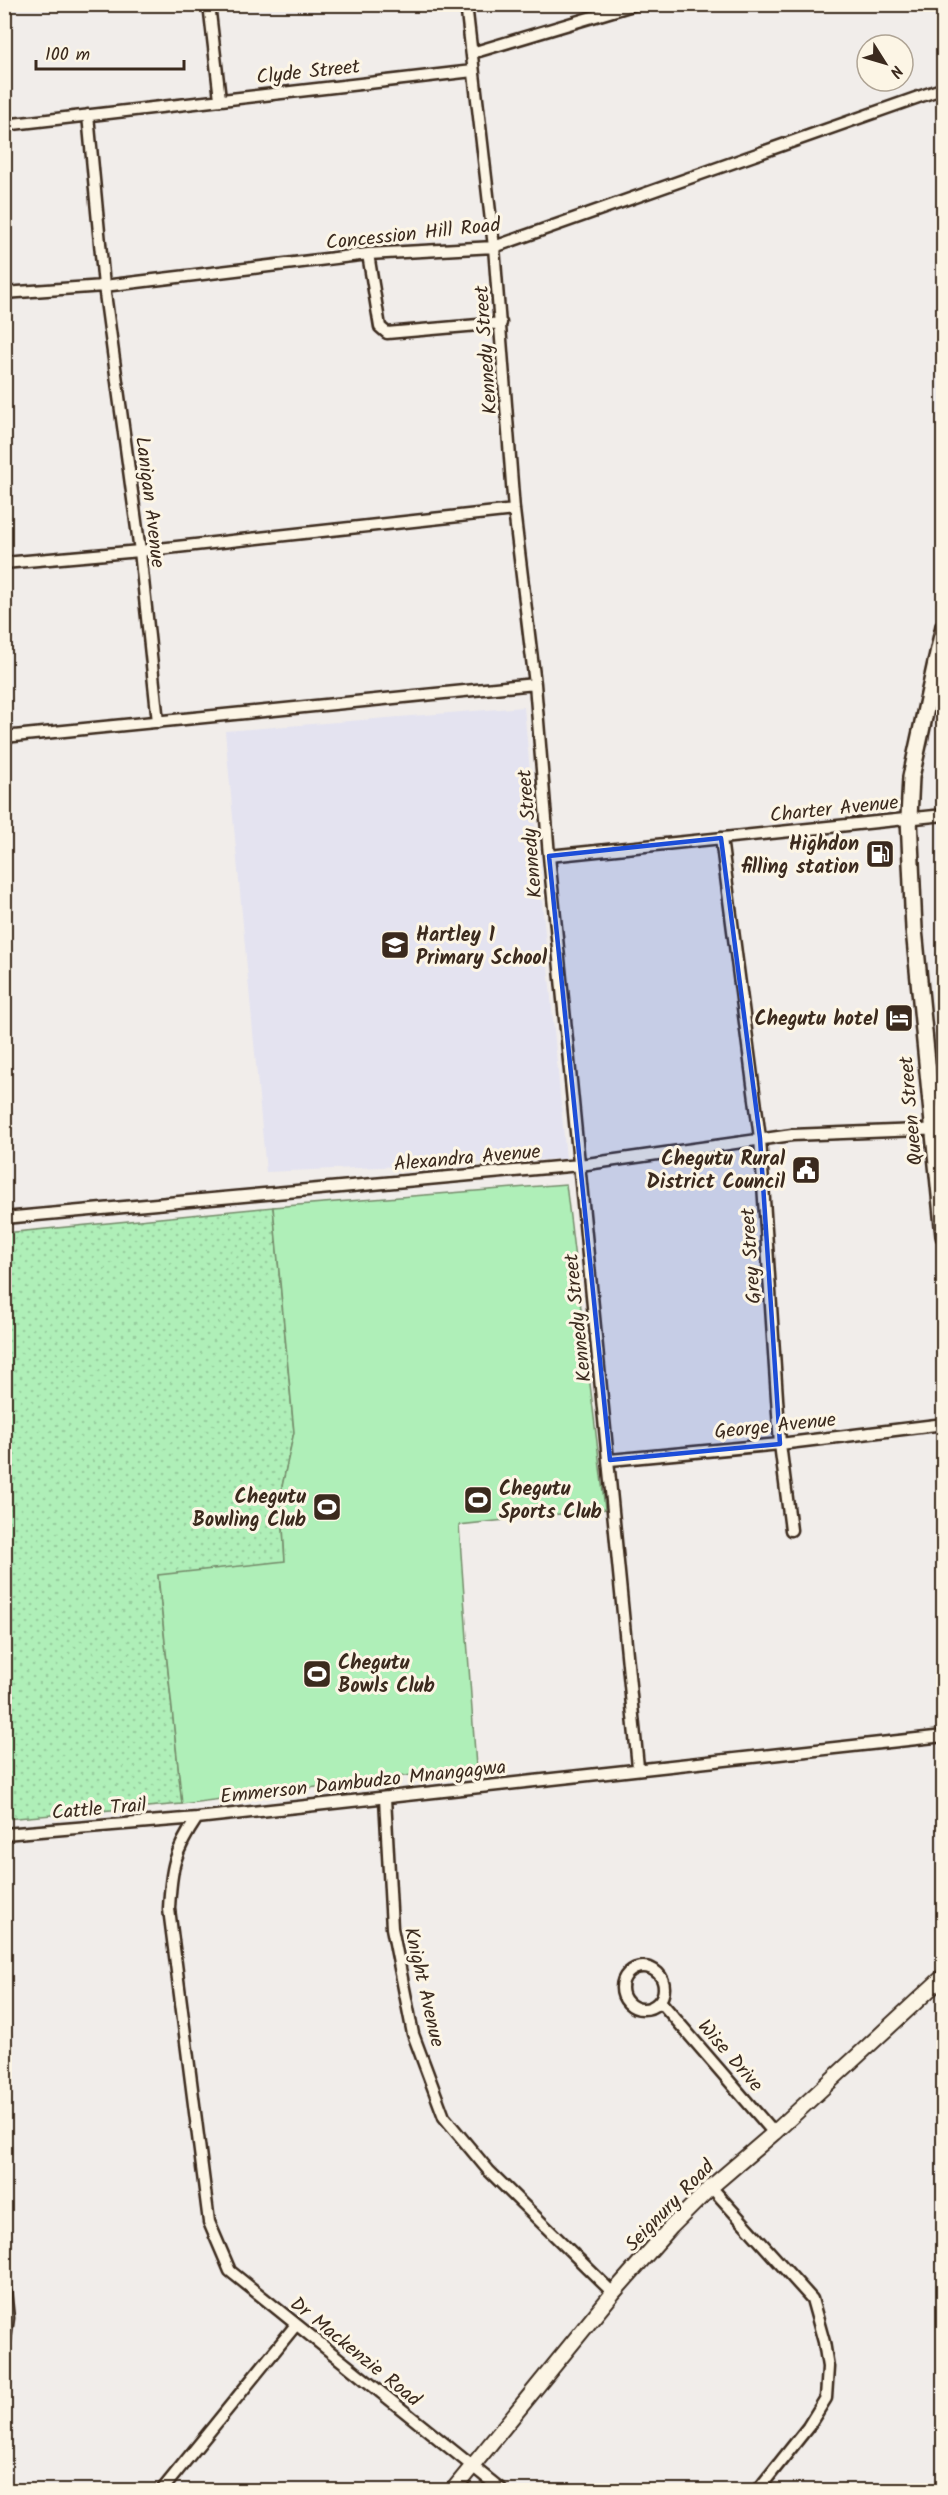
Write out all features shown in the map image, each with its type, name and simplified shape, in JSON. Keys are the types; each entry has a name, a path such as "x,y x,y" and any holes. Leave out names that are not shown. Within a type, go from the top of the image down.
{"highway":[{"name":"Queen Street","path":"944,626 911,777 909,818 914,929 938,1130 944,1236"}],"main road":[{"name":"Seignury Road","path":"453,2490 613,2293 711,2187 774,2133 944,1976"}],"street":[{"path":"209,4 220,99"},
{"name":"Kennedy Street","path":"466,4 494,247 514,510 535,684 549,856 610,1460 638,1767"},
{"path":"471,53 636,4"},
{"name":"Clyde Street","path":"4,125 473,71"},
{"name":"Concession Hill Road","path":"4,293 104,286 368,254 494,247 944,88"},
{"name":"Lanigan Avenue","path":"88,115 104,286 140,551 158,722"},
{"path":"368,254 380,327 387,333 501,323"},
{"path":"4,563 140,551 514,510"},
{"path":"4,737 535,684"},
{"name":"Charter Avenue","path":"549,856 944,815"},
{"name":"Grey Street","path":"721,838 760,1138 780,1444 791,1530"},
{"name":"Alexandra Avenue","path":"4,1218 580,1164 760,1138 881,1130 938,1130"},
{"name":"George Avenue","path":"610,1460 780,1444 944,1424"},
{"name":"Emmerson Dambudzo Mnangagwa","path":"209,2223 169,1909 171,1870 182,1839 197,1818 386,1798 638,1767 944,1736"},
{"name":"Knight Avenue","path":"386,1798 392,1928 413,2034 444,2117 489,2171 613,2293"},
{"name":"Cattle Trail","path":"4,1834 197,1818"},
{"path":"648,1967 660,1974 664,1988 660,2001 648,2009 634,2008 628,2004 624,1999 621,1985 627,1973 633,1968 648,1967"},
{"name":"Wise Drive","path":"660,2001 774,2133"},
{"path":"711,2187 812,2299 828,2367 826,2398 808,2427 758,2490"},
{"name":"Dr Mackenzie Road","path":"209,2223 230,2271 295,2326 502,2490"},
{"path":"4,2280 8,2318 4,2347"},
{"path":"162,2490 295,2326"}],"highlighted area":[{"path":"721,838 760,1138 780,1444 610,1460 549,856"}],"shaded area":[{"name":"Hartley 1 Primary School","path":"524,707 566,1159 266,1172 225,731"}],"green space":[{"name":"Chegutu Sports Club","path":"566,1184 605,1509 459,1525 476,1767 182,1804 158,1575 285,1561 281,1491 294,1432 273,1207"},
{"path":"273,1207 294,1432 281,1491 285,1562 158,1576 182,1804 5,1819 5,1233"}],"place":[{"name":"Highdon filling station","path":"880,854"},
{"name":"Hartley 1 Primary School","path":"395,945"},
{"name":"Chegutu hotel","path":"899,1018"},
{"name":"Chegutu Rural District Council","path":"806,1170"},
{"name":"Chegutu Sports Club","path":"478,1500"},
{"name":"Chegutu Bowling Club","path":"327,1507"},
{"name":"Chegutu Bowls Club","path":"317,1674"}]}
